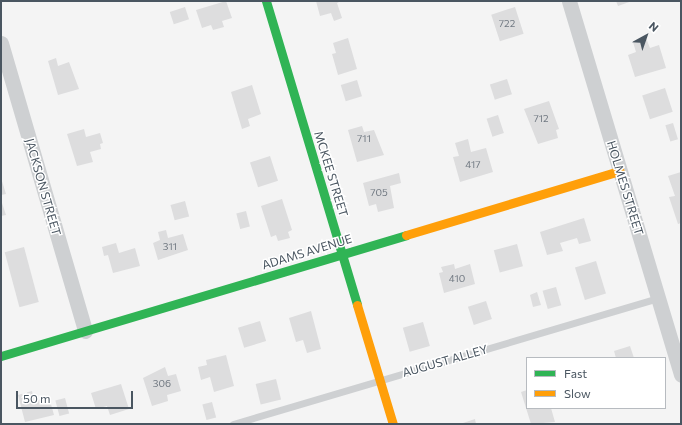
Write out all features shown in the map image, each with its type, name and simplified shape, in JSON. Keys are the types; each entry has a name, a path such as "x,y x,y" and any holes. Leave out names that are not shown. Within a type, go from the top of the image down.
{"street":[{"name":"MCKEE STREET","path":"266,1 343,254 392,424"},
{"name":"HOLMES STREET","path":"569,1 681,375"},
{"name":"JACKSON STREET","path":"1,43 85,331"},
{"name":"ADAMS AVENUE","path":"1,356 620,171"}],"lane":[{"name":"AUGUST ALLEY","path":"233,424 658,298"}],"building":[{"path":"226,1 232,18 222,21 224,27 213,30 211,25 202,28 196,10"},
{"path":"316,1 341,1 337,3 342,18 334,21 331,13 320,16"},
{"path":"616,1 632,1 618,6"},
{"path":"185,7 189,19 174,24 170,12"},
{"path":"515,7 524,34 500,41 491,15"},
{"path":"348,38 357,69 338,75 332,54 336,53 333,43"},
{"path":"646,38 650,48 659,45 666,68 635,77 628,55 636,52 633,42"},
{"path":"56,58 58,66 69,62 79,89 58,95 48,61"},
{"path":"507,79 512,94 495,100 490,85"},
{"path":"357,80 362,96 346,101 341,85"},
{"path":"252,85 261,114 248,119 250,126 242,129 231,92"},
{"path":"665,88 673,112 650,119 642,95"},
{"path":"549,101 559,129 556,130 558,138 538,144 524,109"},
{"path":"498,115 504,133 492,137 487,119"},
{"path":"673,123 678,139 670,142 665,125"},
{"path":"362,126 364,132 374,130 384,155 357,162 348,130"},
{"path":"84,129 86,137 100,133 103,143 100,144 101,149 90,152 93,162 77,166 67,134"},
{"path":"468,139 471,152 486,148 493,172 460,182 453,157 459,156 455,143"},
{"path":"270,156 278,181 258,187 250,162"},
{"path":"681,172 681,223 678,224 669,197 675,196 668,176"},
{"path":"399,173 401,183 390,186 394,208 378,212 376,204 369,206 363,183"},
{"path":"1,178 6,194 1,195"},
{"path":"282,199 292,230 288,232 290,238 278,241 276,235 271,237 261,206"},
{"path":"1,200 6,215 1,216"},
{"path":"185,201 189,216 175,220 171,205"},
{"path":"246,211 250,227 240,229 236,213"},
{"path":"584,218 591,241 579,244 577,238 560,243 563,251 547,255 540,232"},
{"path":"166,230 168,238 183,234 188,250 158,260 153,243 160,240 158,232"},
{"path":"116,243 119,253 135,248 140,266 113,273 108,255 104,256 102,247"},
{"path":"517,244 523,266 500,272 494,250"},
{"path":"24,247 39,302 19,307 5,252"},
{"path":"596,261 606,294 585,300 575,267"},
{"path":"454,264 455,269 470,264 475,284 444,293 439,273 443,272 441,267"},
{"path":"556,287 561,305 548,309 543,291"},
{"path":"537,292 541,305 533,307 530,295"},
{"path":"486,301 492,319 474,325 468,307"},
{"path":"311,311 321,349 307,353 303,340 296,342 289,318"},
{"path":"260,321 266,341 244,348 238,328"},
{"path":"423,322 430,346 410,352 403,328"},
{"path":"630,346 634,357 616,357 614,351"},
{"path":"226,355 234,386 214,392 210,377 201,380 198,367 207,365 206,360"},
{"path":"165,367 168,376 176,374 181,391 167,395 168,401 152,406 143,378"},
{"path":"276,379 281,399 261,404 256,384"},
{"path":"121,384 129,409 110,415 107,406 96,409 91,393"},
{"path":"526,390 526,408 521,392"},
{"path":"32,391 34,401 49,397 54,415 25,422 18,395"},
{"path":"65,398 69,413 59,416 55,401"},
{"path":"212,402 216,417 206,420 202,405"},
{"path":"526,409 551,409 555,422 531,424"},
{"path":"475,419 476,424 460,424"}],"traffic: fast":[{"path":"266,1 357,305"},
{"path":"1,356 406,235"}],"traffic: slow":[{"path":"406,235 620,171"},
{"path":"357,305 393,424"}]}
